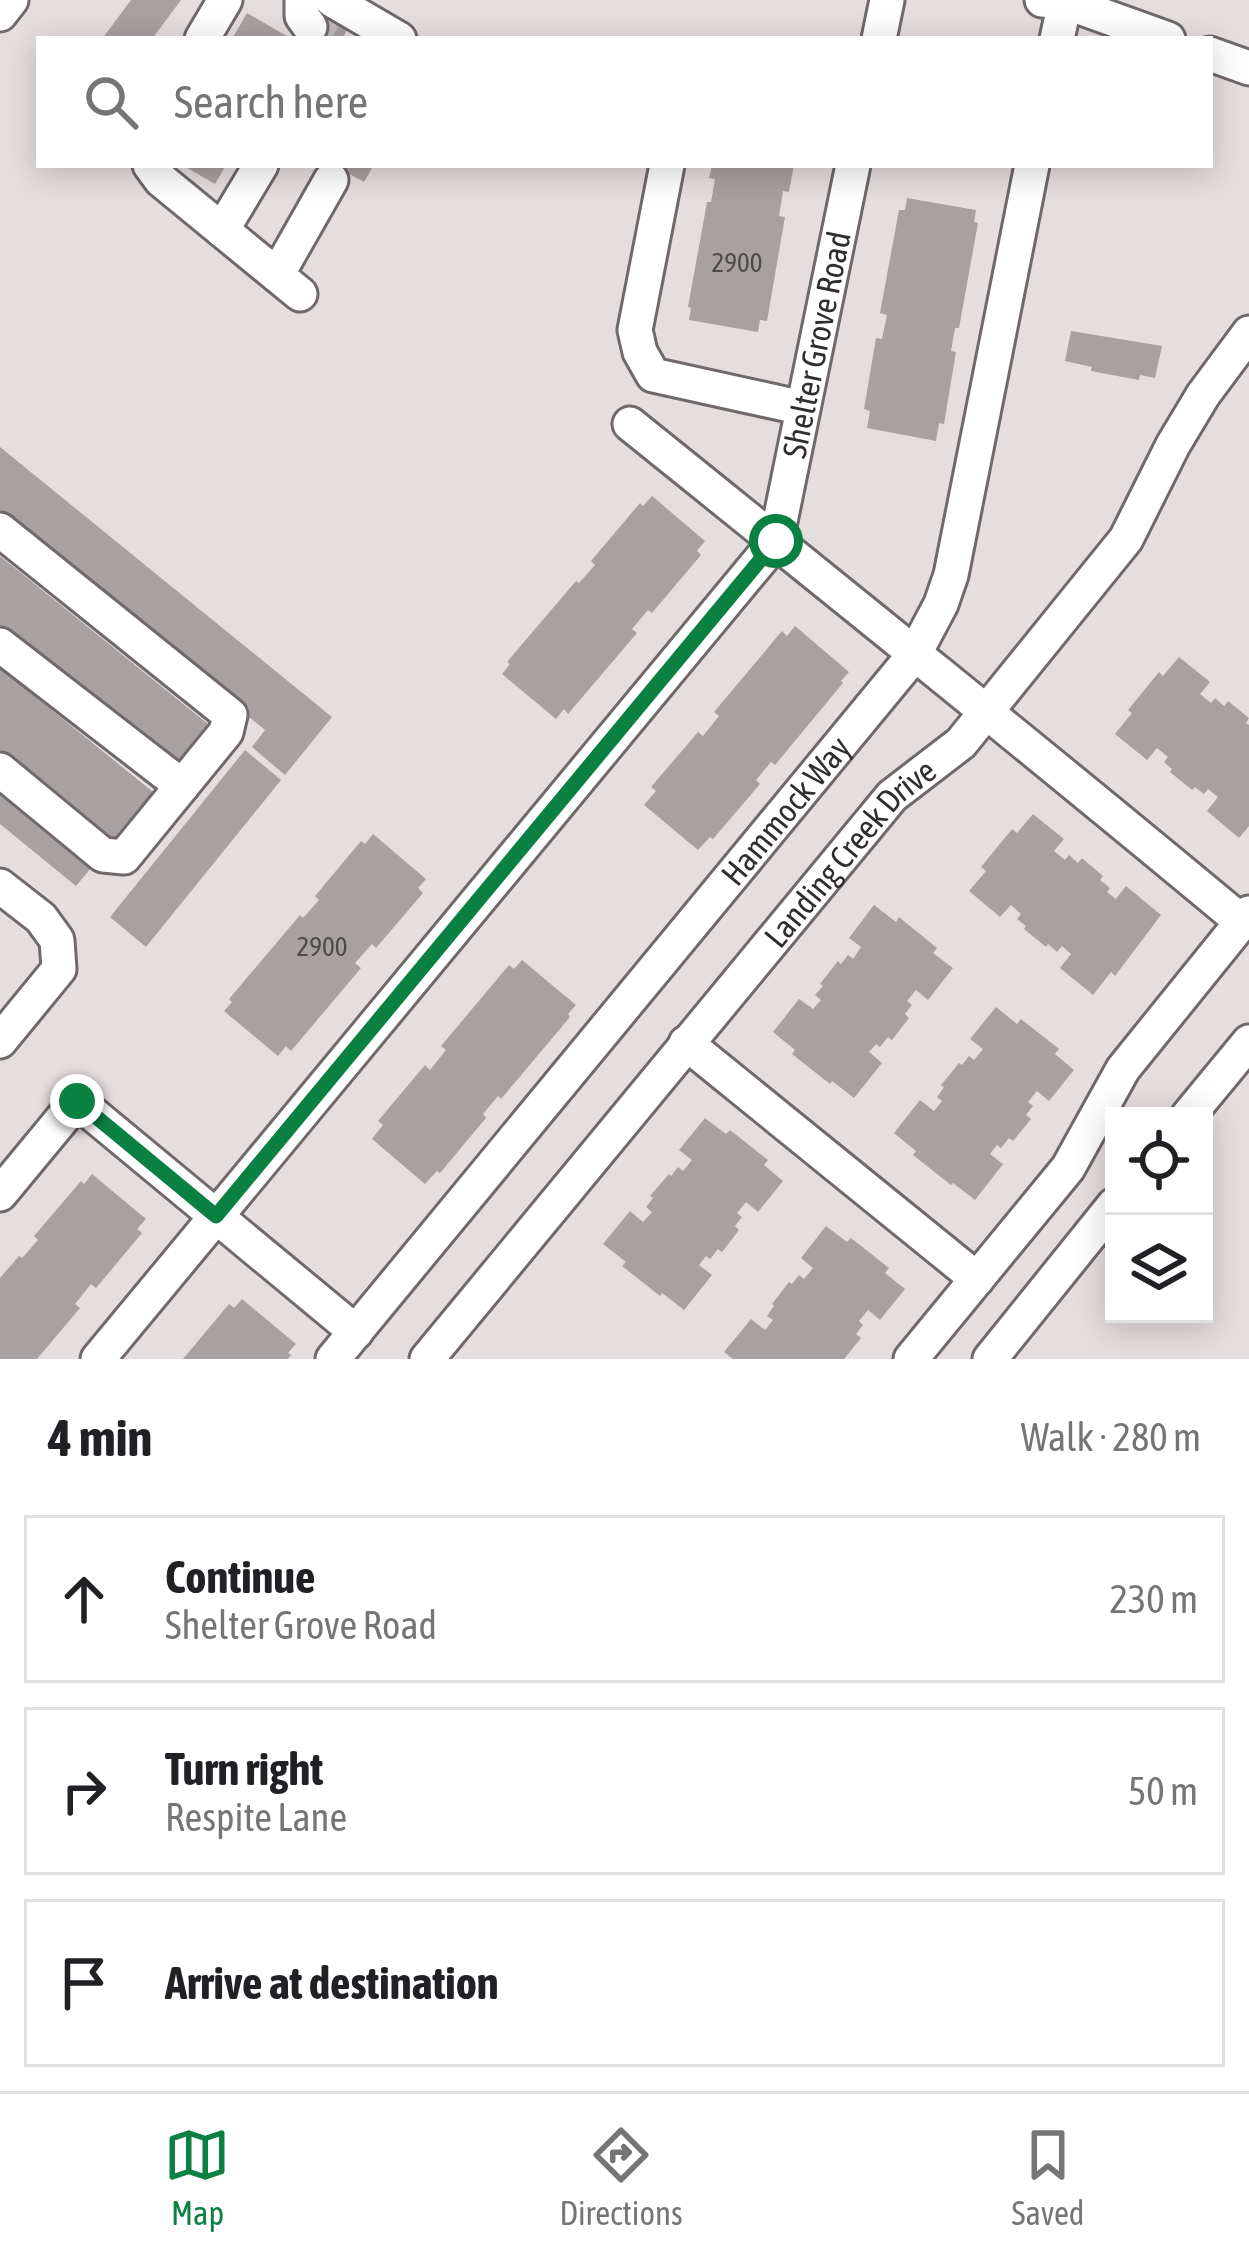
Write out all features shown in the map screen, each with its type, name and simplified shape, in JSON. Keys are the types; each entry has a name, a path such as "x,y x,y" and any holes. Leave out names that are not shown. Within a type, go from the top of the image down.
{"street":[{"path":"0,14 11,0"},
{"path":"204,36 225,0"},
{"path":"332,0 377,34"},
{"path":"880,36 887,0"},
{"path":"1057,36 1053,1 1159,36"},
{"path":"1213,55 1249,68"},
{"path":"152,168 160,180 288,285 332,180"},
{"path":"223,230 259,168"},
{"path":"666,168 635,330 653,375 803,408"},
{"name":"Shelter Grove Road","path":"98,1359 776,541 852,168"},
{"name":"Hammock Way","path":"333,1359 914,655 951,574 1031,168"},
{"name":"Landing Creek Drive","path":"427,1359 892,796 961,743 1126,539 1203,395 1249,333"},
{"path":"630,424 1245,918 1123,1069 1068,1168 911,1359"},
{"path":"0,530 230,715 226,732 124,856 103,855 0,770"},
{"path":"0,645 182,786"},
{"path":"0,886 41,918 57,940 59,970 0,1041"},
{"path":"1195,1107 1249,1042"},
{"path":"686,1043 976,1279"},
{"path":"0,1194 77,1101 356,1332"},
{"path":"990,1359 1106,1215"}],"building":[{"path":"131,0 181,0 154,36 104,36"},
{"path":"322,7 351,23 344,36 305,36"},
{"path":"247,13 287,36 234,36"},
{"path":"187,168 224,168 215,184"},
{"path":"338,168 372,168 364,182"},
{"path":"711,168 793,168 789,192 783,191 779,216 785,217 767,321 760,320 758,332 689,320 707,202 711,202 715,179 709,178"},
{"path":"907,198 976,210 974,222 978,223 951,351 956,352 944,424 939,423 936,441 867,428 870,411 864,409 876,338 882,339 887,315 880,313 899,210 905,210"},
{"path":"1071,331 1162,346 1155,378 1140,375 1139,380 1091,371 1092,367 1065,361"},
{"path":"0,447 332,717 285,775 252,747 265,730 0,514"},
{"path":"652,496 705,541 697,551 701,555 652,613 648,610 632,629 637,633 568,714 564,709 556,719 502,674 507,662 595,565 591,561 640,503 643,506"},
{"path":"0,556 208,724 174,767 0,626"},
{"path":"795,626 849,672 775,765 771,762 756,780 760,784 698,850 644,805 656,791 651,787 698,732 703,736 719,716 714,712 782,631 787,636"},
{"path":"1179,657 1210,682 1200,694 1211,703 1215,698 1224,706 1228,701 1249,718 1249,826 1239,838 1207,811 1218,797 1208,789 1204,794 1195,787 1192,790 1170,772 1164,762 1168,757 1157,748 1147,760 1115,734 1159,672 1163,676"},
{"path":"0,668 153,792 109,846 0,757"},
{"path":"245,750 281,780 146,947 110,917"},
{"path":"0,794 91,868 76,886 0,824"},
{"path":"1033,814 1064,839 1054,851 1065,860 1069,855 1078,863 1082,858 1103,876 1100,880 1116,899 1126,886 1161,915 1115,976 1111,972 1093,995 1060,968 1071,954 1062,946 1057,952 1046,947 1024,929 1017,919 1021,914 1011,905 1000,917 969,891 986,871 981,867 1012,829 1017,833"},
{"path":"373,834 426,879 418,888 423,893 376,948 372,944 355,963 361,968 291,1051 286,1046 278,1056 224,1011 232,1002 229,999 300,915 303,918 319,900 315,896 361,841 365,844"},
{"path":"874,905 896,922 899,917 953,968 928,1000 916,990 907,1001 912,1005 905,1014 909,1018 892,1040 888,1037 869,1052 882,1063 854,1098 792,1054 795,1050 773,1032 799,999 813,1009 821,1000 815,995 820,984 838,961 841,964 848,955 853,959 861,947 849,938"},
{"path":"522,960 576,1005 501,1099 498,1096 483,1114 486,1118 440,1173 425,1184 372,1139 383,1125 378,1121 425,1065 430,1070 446,1050 441,1046 509,965 514,969"},
{"path":"996,1007 1017,1024 1021,1019 1059,1049 1055,1054 1074,1070 1049,1101 1037,1091 1028,1102 1033,1106 1026,1115 1031,1119 1013,1141 1009,1138 990,1154 1003,1164 975,1200 913,1155 916,1151 894,1133 920,1100 934,1111 942,1101 937,1097 941,1085 959,1063 969,1056 974,1060 983,1049 970,1039"},
{"path":"705,1118 726,1134 730,1130 768,1160 764,1165 783,1181 758,1212 746,1202 737,1213 742,1217 735,1226 739,1230 722,1252 718,1249 699,1265 712,1275 684,1310 622,1266 626,1262 603,1244 630,1211 643,1222 652,1212 646,1207 650,1196 669,1174 678,1167 683,1171 692,1160 679,1150"},
{"path":"92,1174 146,1219 137,1229 142,1233 96,1288 91,1284 75,1304 80,1308 37,1359 0,1359 0,1278 38,1240 34,1236 81,1181 84,1184"},
{"path":"826,1226 847,1242 851,1238 889,1268 885,1273 905,1289 880,1320 868,1310 859,1321 863,1325 856,1334 861,1338 844,1359 733,1359 724,1352 751,1319 765,1330 773,1320 767,1316 772,1304 789,1282 799,1275 804,1279 813,1268 801,1258"},
{"path":"242,1299 296,1344 288,1359 183,1359 229,1304 234,1308"}],"tunnel":[{"path":"310,27 326,36"}],"route":[{"path":"77,1101 216,1216 776,541"}]}
